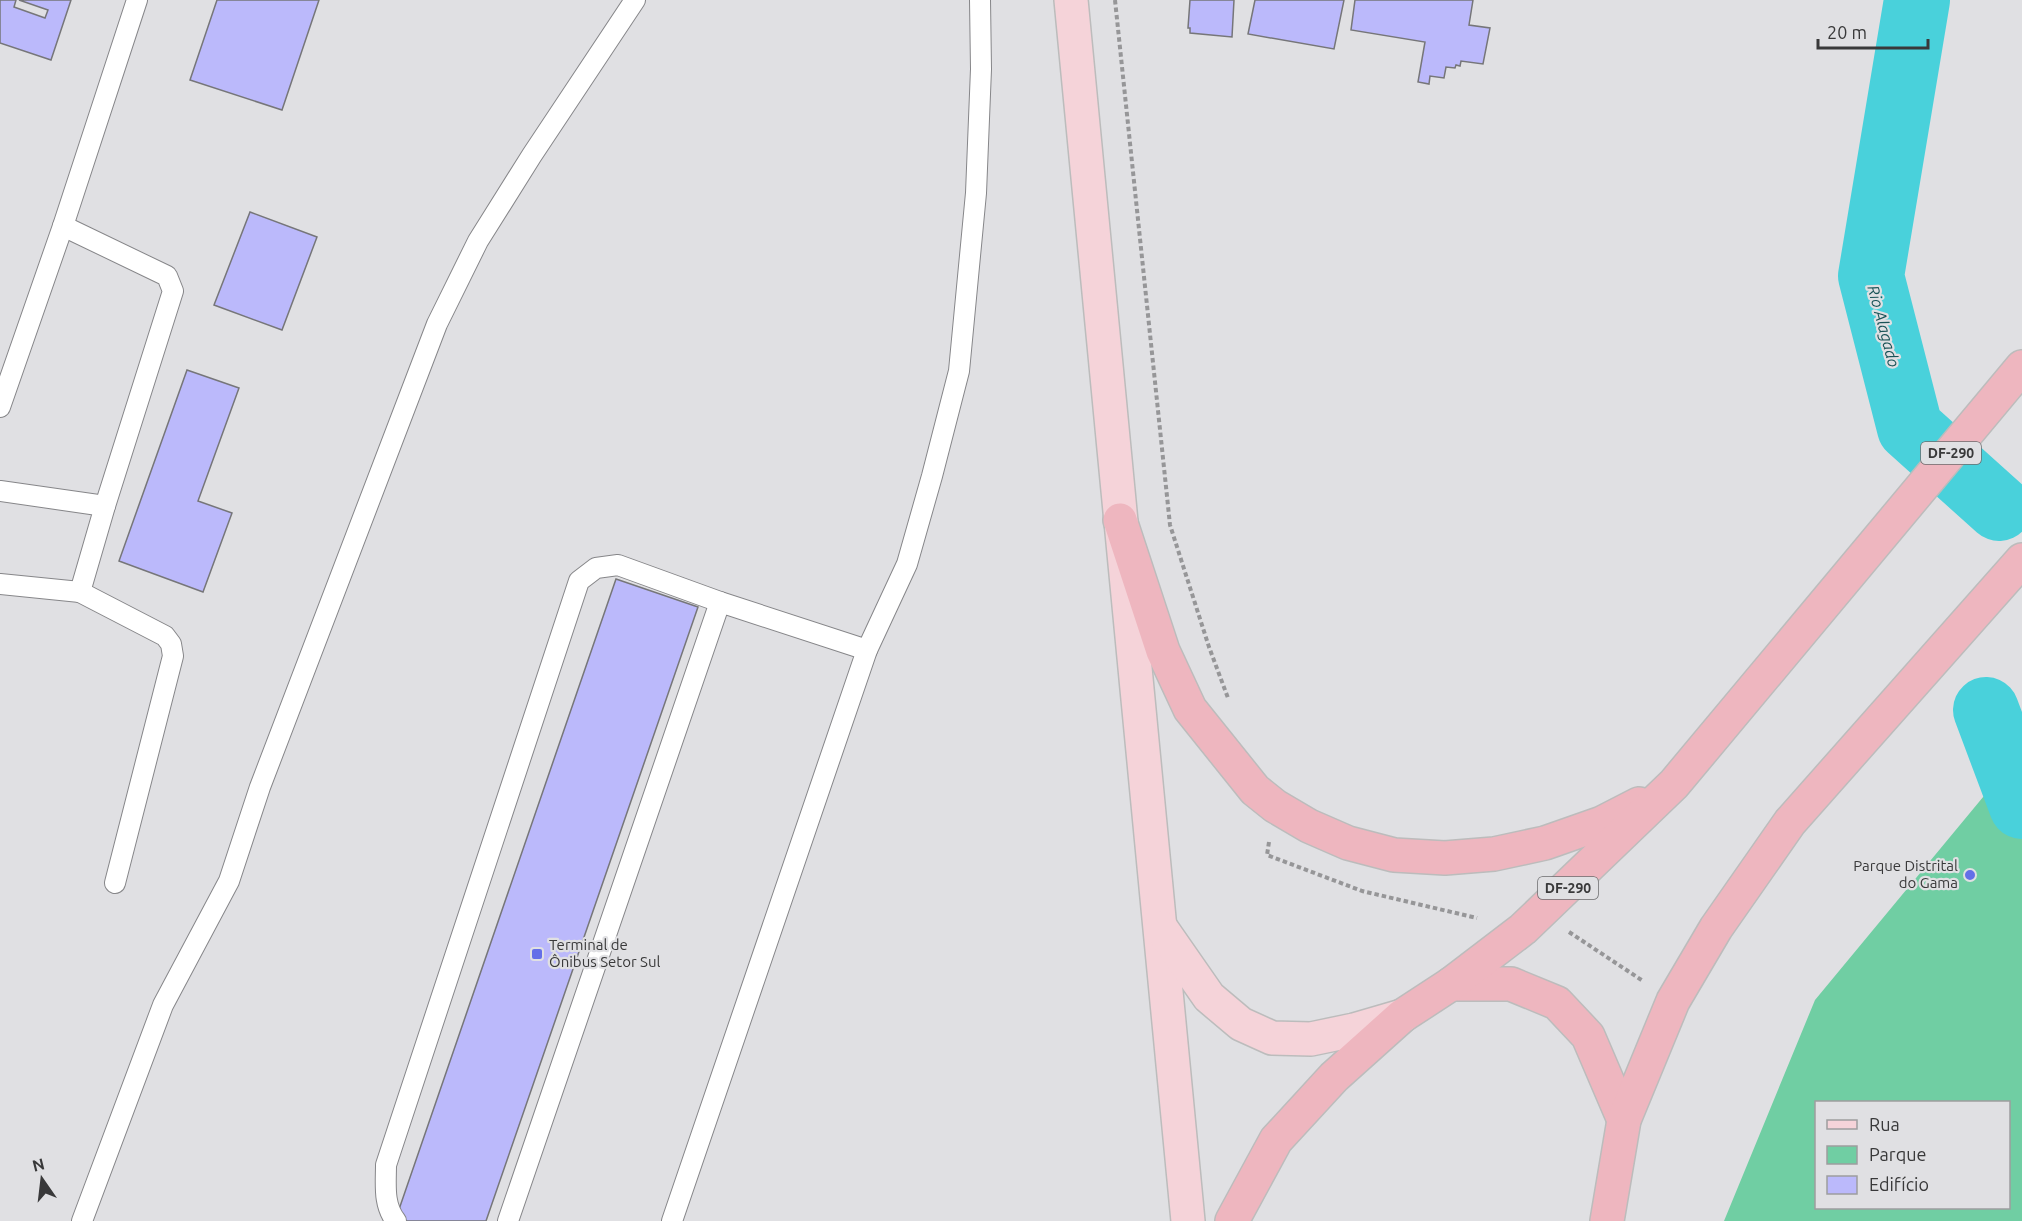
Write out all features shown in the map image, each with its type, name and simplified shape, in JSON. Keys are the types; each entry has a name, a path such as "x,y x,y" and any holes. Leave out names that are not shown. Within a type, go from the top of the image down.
{"highway":[{"name":"DF-290","path":"1232,1221 1276,1140 1334,1077 1402,1016 1451,984 1524,929 1674,784 2018,372"},
{"path":"1120,520 1163,651 1190,709 1255,790 1275,807 1309,826 1348,843 1394,855 1445,858 1494,854 1545,843 1602,823 1674,784"},
{"path":"1607,1221 1624,1120 1673,1001 1716,928 1790,822 2022,560"},
{"path":"1451,984 1511,984 1557,1003 1588,1036 1624,1120"}],"main road":[{"path":"1071,0 1188,1221"},
{"path":"1159,926 1209,997 1241,1024 1272,1038 1311,1039 1354,1030 1402,1016"}],"lane":[{"path":"0,407 63,226 137,0"},
{"path":"82,1221 163,1005 229,881 260,787 437,324 478,241 635,0"},
{"path":"672,1221 867,650 907,564 959,371 976,193 981,69 980,0"},
{"path":"63,226 166,276 173,291 80,591"},
{"path":"0,491 105,506"},
{"path":"396,1221 386,1197 386,1165 579,581 596,568 618,565 720,602 867,650"},
{"path":"0,584 80,591 165,636 171,644 173,656 116,883"},
{"path":"508,1221 720,602"}],"path":[{"path":"1115,0 1170,525 1209,647 1230,702"},
{"path":"1541,914 1673,1001"}],"green space":[{"name":"Parque Distrital do Gama","path":"2022,750 2022,1221 1724,1221 1815,1000"}],"building":[{"path":"0,0 16,0 14,7 45,18 48,10 19,0 71,0 51,60 0,43"},
{"path":"217,0 319,0 282,110 190,80"},
{"path":"1190,0 1234,0 1232,37 1190,33 1190,28 1188,28"},
{"path":"1255,0 1344,0 1334,49 1248,34"},
{"path":"1355,0 1473,0 1469,25 1490,28 1483,64 1461,61 1460,66 1456,65 1455,68 1446,67 1444,78 1430,76 1429,84 1418,82 1425,42 1351,30"},
{"path":"250,212 317,237 282,330 214,305"},
{"path":"187,370 239,388 198,501 232,513 203,592 119,561"},
{"path":"616,579 698,607 486,1221 395,1221"}],"waterway":[{"name":"Rio Alagado","path":"1917,0 1871,276 1910,428 1999,508"},
{"name":"Rio Alagado","path":"1986,710 2022,806"}],"place":[{"name":"Parque Distrital do Gama","path":"1970,875"},
{"name":"Terminal de Ônibus Setor Sul","path":"537,954"}]}
